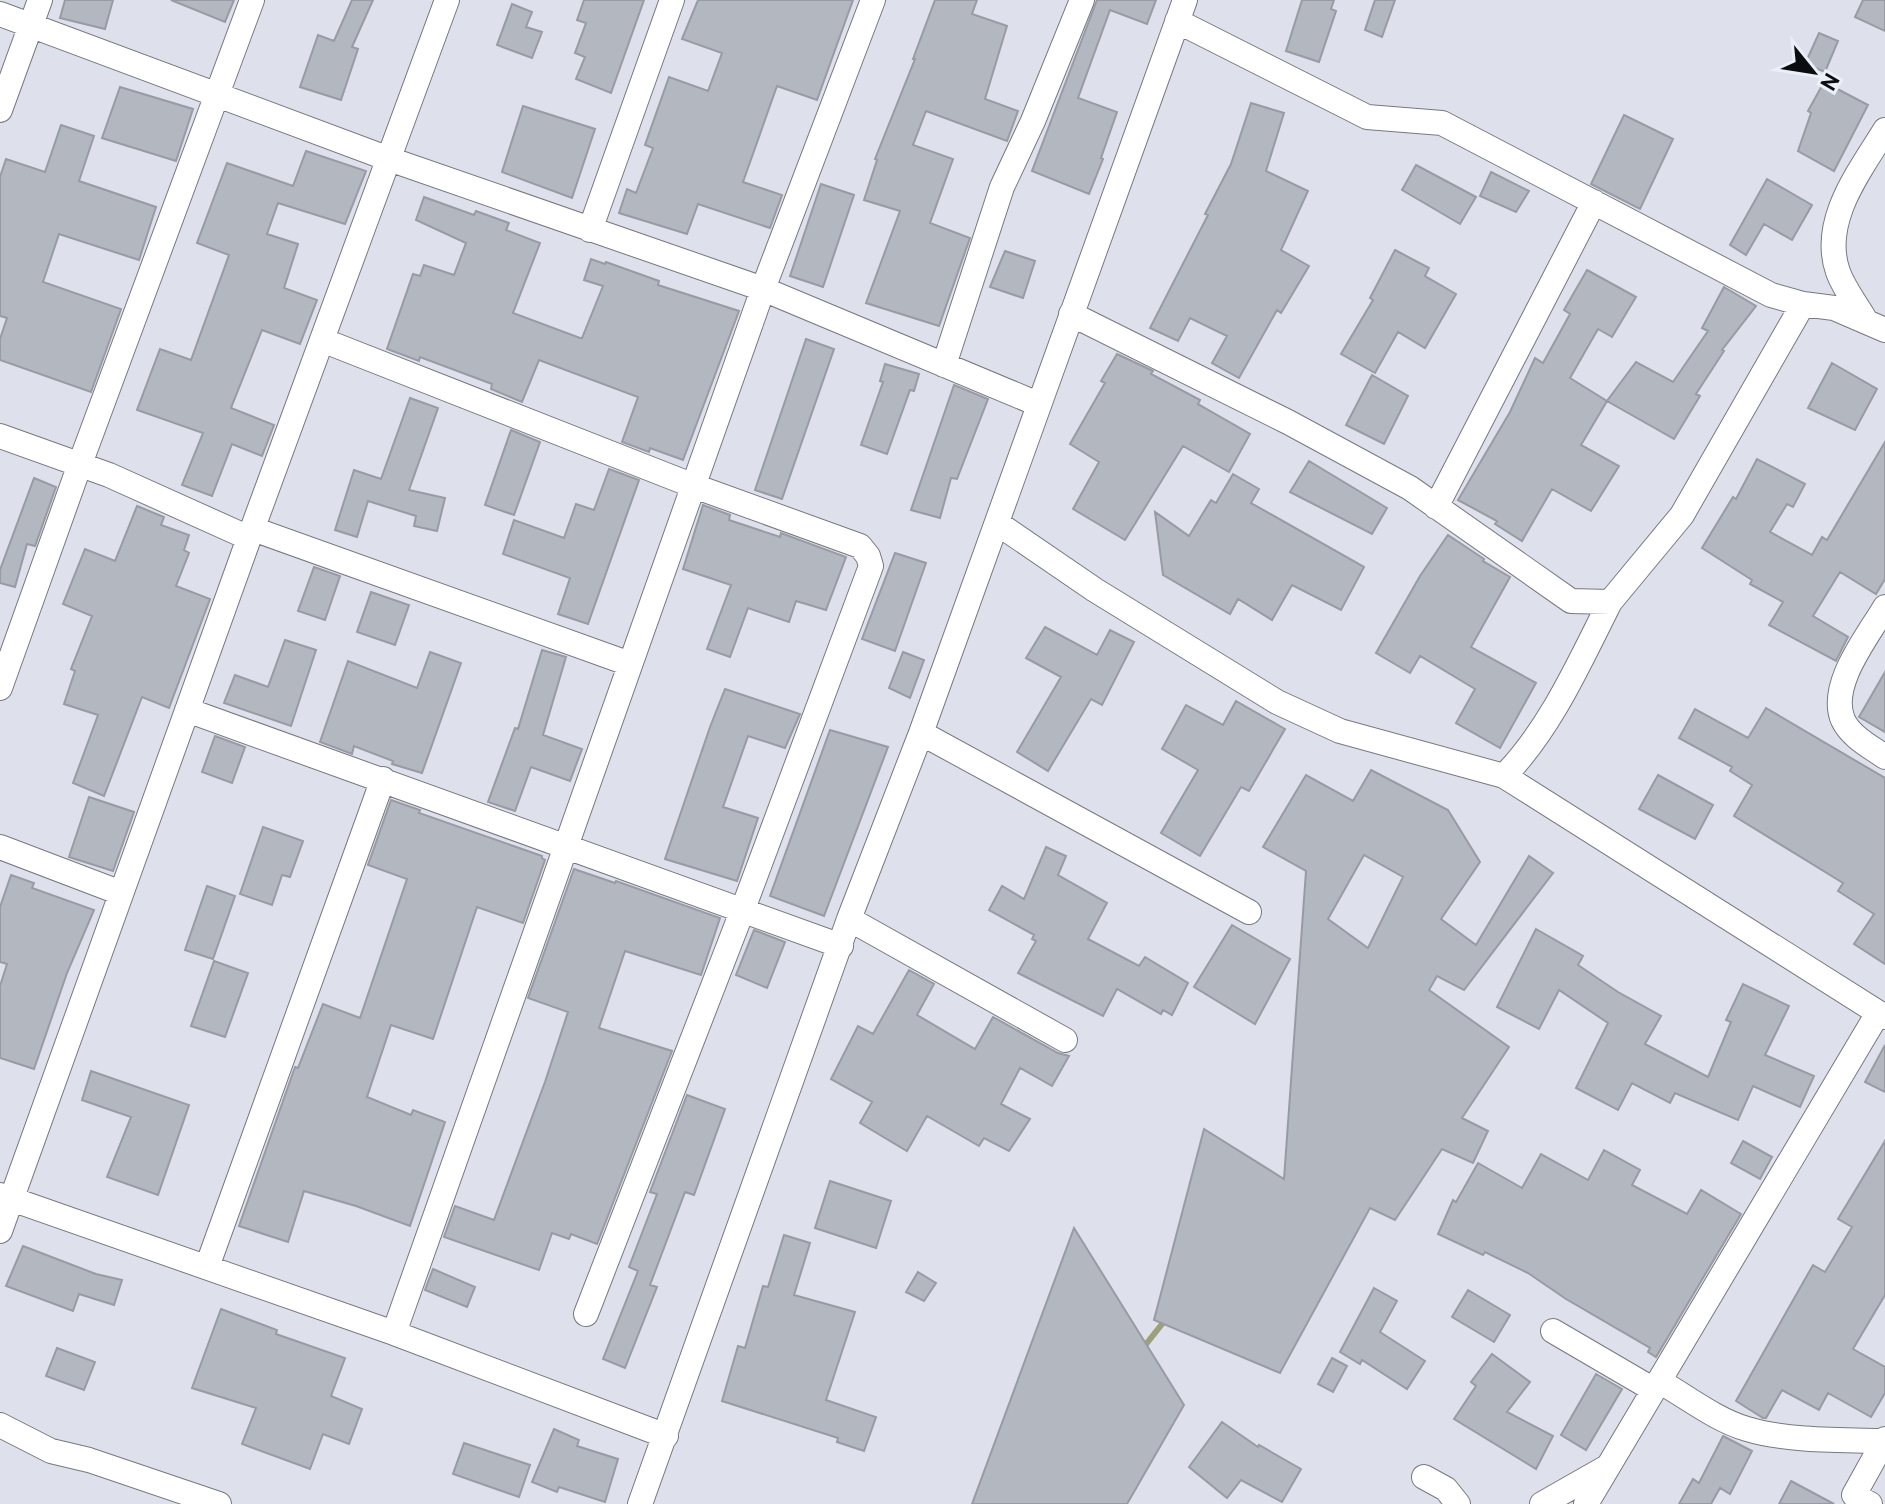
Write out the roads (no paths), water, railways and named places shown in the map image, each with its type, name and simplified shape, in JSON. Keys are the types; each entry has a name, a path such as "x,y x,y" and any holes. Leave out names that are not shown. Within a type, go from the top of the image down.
{"street":[{"path":"0,110 40,0"},
{"path":"0,688 252,0"},
{"path":"0,1231 6,1197 121,893 447,0"},
{"path":"590,230 672,0"},
{"path":"394,1333 763,289 873,0"},
{"path":"944,365 1002,187 1033,121 1082,0"},
{"path":"640,1504 849,919 921,733 1181,10 1367,117 1442,123 1771,295 1834,308 1876,325"},
{"path":"0,14 389,159 763,289 1038,404"},
{"path":"1876,325 1839,274 1832,248 1836,222 1851,186 1885,130"},
{"path":"1436,507 1594,202"},
{"path":"1504,776 1527,753 1610,602 1682,515 1803,304"},
{"path":"1071,314 1288,422 1410,488 1571,601 1610,602"},
{"path":"322,340 694,486 860,546 871,566 743,909 586,1314"},
{"path":"0,436 80,464 251,533 630,664"},
{"path":"997,523 1095,590 1277,702 1340,731 1504,776 1882,1015 1586,1504"},
{"path":"1885,607 1842,681 1839,699 1843,720 1854,735 1885,757"},
{"path":"187,710 841,946"},
{"path":"921,733 1249,912"},
{"path":"207,1267 383,779"},
{"path":"0,847 121,893"},
{"path":"849,919 1065,1040"},
{"path":"6,1197 394,1333 666,1436"},
{"path":"1553,1331 1747,1429 1834,1439 1885,1440 1859,1501"},
{"path":"0,1425 51,1451 89,1460 219,1504"},
{"path":"1542,1504 1607,1467"},
{"path":"1424,1477 1446,1489 1458,1504"}],"waterway":[{"path":"1143,1348 1166,1319"}]}
